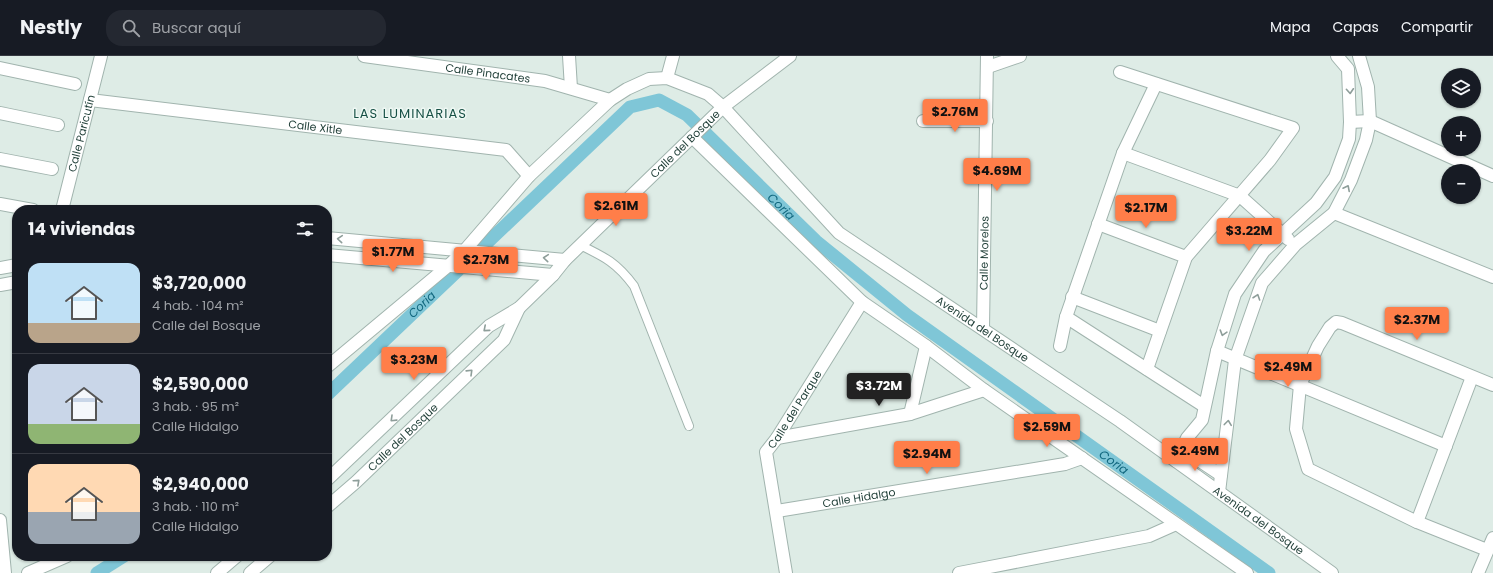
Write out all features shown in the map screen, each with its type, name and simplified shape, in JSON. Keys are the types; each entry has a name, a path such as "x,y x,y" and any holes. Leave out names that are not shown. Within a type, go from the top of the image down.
{"street":[{"name":"Calle Paricutín","path":"63,205 101,56"},
{"name":"Calle Pinacates","path":"364,56 545,81 610,100"},
{"path":"569,56 571,88"},
{"path":"667,78 673,56"},
{"name":"Calle del Bosque","path":"332,475 489,326 519,308 553,275 580,245 722,107 790,56"},
{"path":"987,62 1020,56"},
{"path":"1176,462 1187,438 1202,420 1217,352 1235,294 1264,251 1316,203 1335,177 1349,139 1350,122 1348,68 1337,56"},
{"path":"1219,492 1235,360 1262,283 1296,244 1334,213 1351,180 1370,121 1368,87 1359,56"},
{"name":"Calle Morelos","path":"982,329 987,62"},
{"path":"0,68 75,84"},
{"path":"1120,72 1293,128 1270,160 1186,257 1146,369"},
{"name":"Avenida del Bosque","path":"610,100 649,79 667,78 708,94 722,107 839,233 1120,421 1332,573"},
{"path":"1060,346 1072,297 1123,153 1156,84"},
{"name":"Calle Xitle","path":"90,100 506,150 529,176"},
{"path":"332,363 454,266 471,250 529,176 610,100"},
{"path":"0,113 58,125"},
{"path":"923,121 987,121"},
{"path":"1350,122 1370,121 1493,176"},
{"path":"695,134 862,302 926,346 984,390 1247,573"},
{"path":"1123,153 1240,196 1282,234 1296,244"},
{"path":"0,159 52,169"},
{"path":"0,204 12,206"},
{"path":"1334,213 1493,277"},
{"path":"1098,224 1186,257"},
{"path":"332,238 471,250 565,260"},
{"path":"332,255 553,275"},
{"path":"0,268 12,266"},
{"path":"0,285 12,283"},
{"path":"1072,297 1160,331"},
{"name":"Calle del Parque","path":"786,573 777,511 766,452 777,438 862,302"},
{"name":"Calle del Bosque","path":"332,503 356,482 504,340 519,308"},
{"path":"1066,317 1204,406"},
{"path":"1488,559 1417,522 1308,470 1296,429 1300,385 1318,346 1330,327 1336,322 1342,322 1493,385"},
{"path":"910,414 926,346"},
{"path":"1217,352 1446,446"},
{"path":"1417,522 1472,377"},
{"path":"777,438 910,414 984,390"},
{"path":"1182,449 1221,475"},
{"name":"Calle Hidalgo","path":"777,511 1064,464 1082,458"},
{"path":"0,520 5,573"},
{"path":"959,573 1150,536 1176,524"},
{"path":"1478,573 1488,559 1493,538"},
{"path":"28,573 56,561"},
{"path":"217,573 231,561"},
{"path":"250,573 264,561"}],"lane":[{"path":"580,245 607,258 622,270 634,286 689,426"}],"waterway":[{"name":"Coria","path":"332,390 630,107 659,100 687,115 816,241 907,315 1269,573"},
{"name":"Coria","path":"97,573 116,561"}],"district":[{"name":"LAS LUMINARIAS","path":"410,113"}]}
